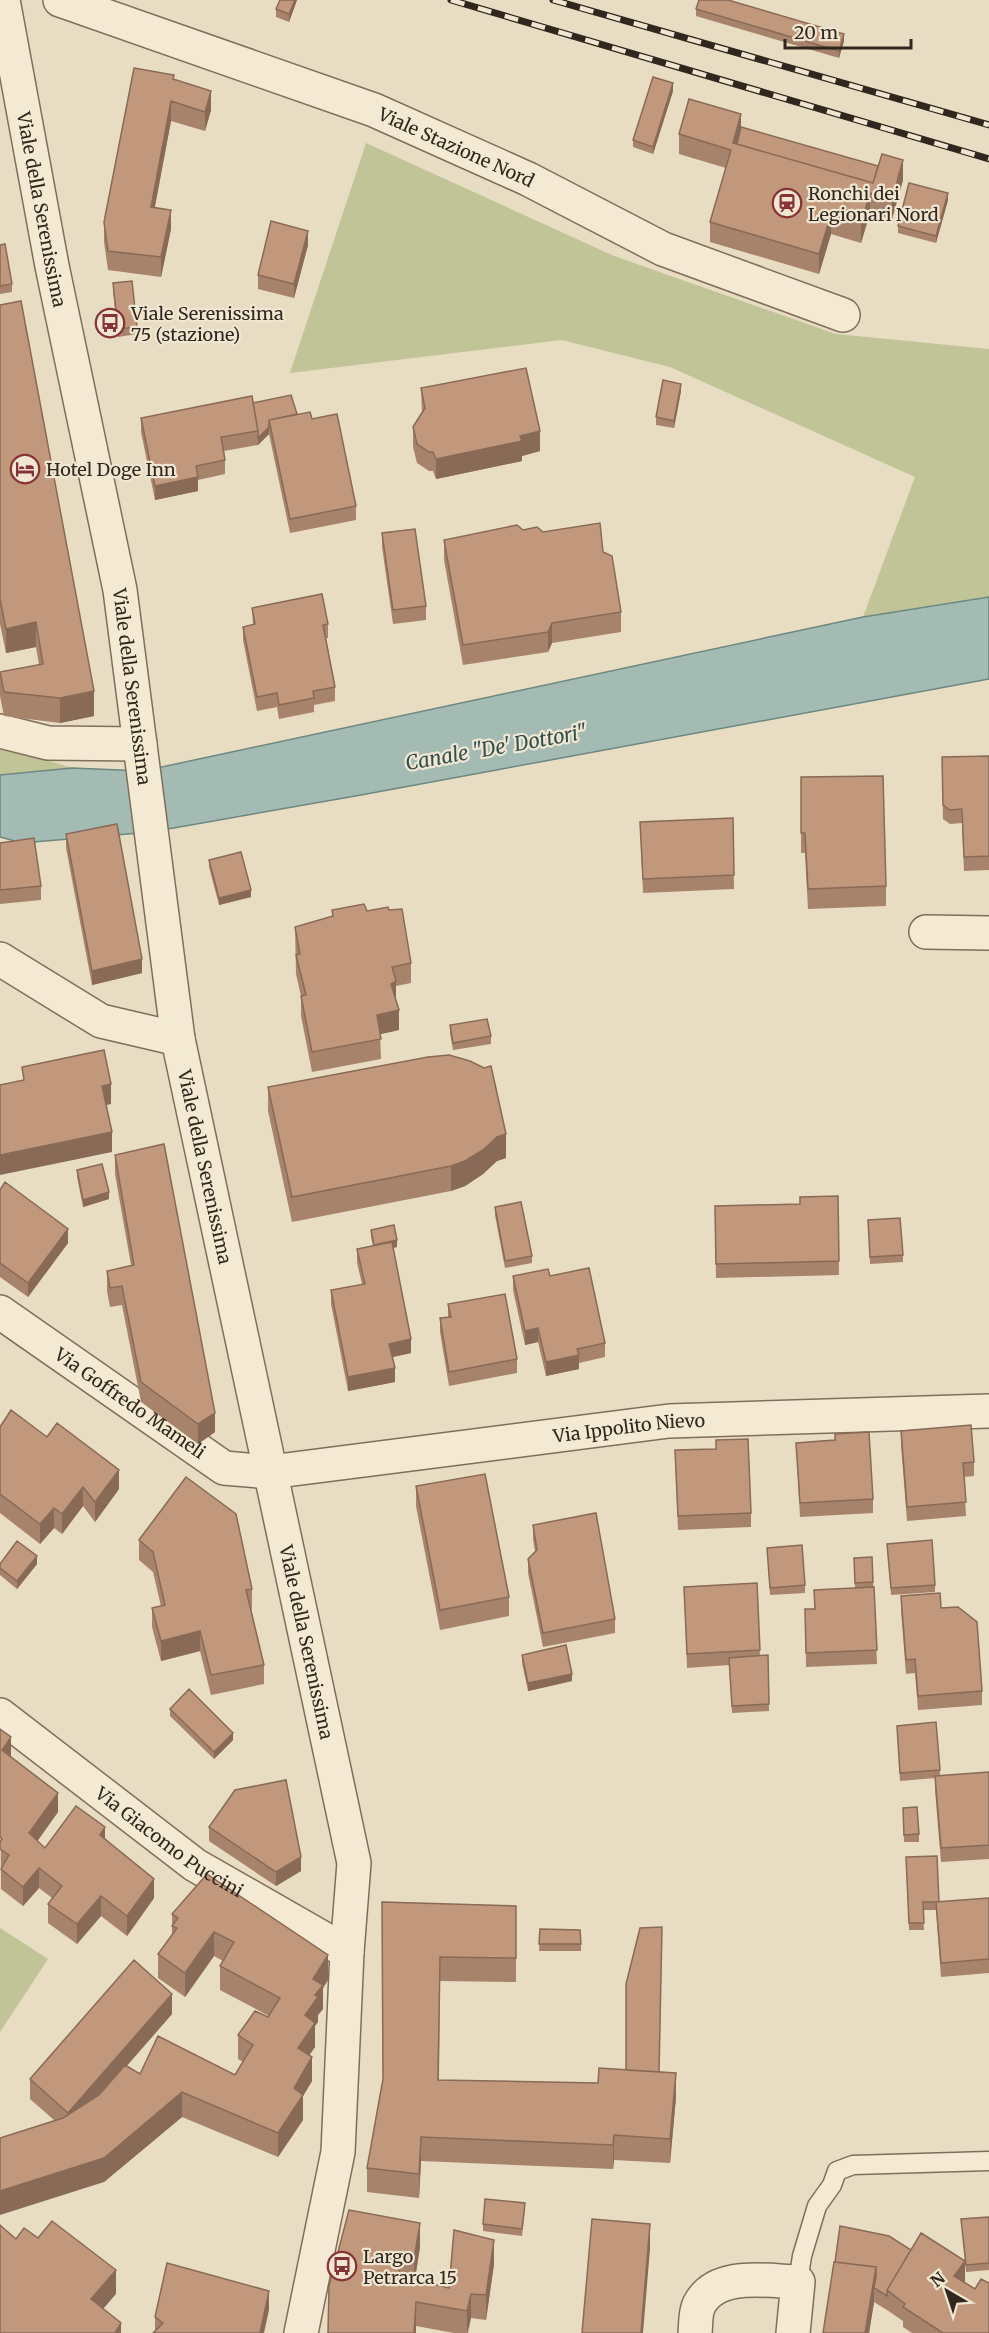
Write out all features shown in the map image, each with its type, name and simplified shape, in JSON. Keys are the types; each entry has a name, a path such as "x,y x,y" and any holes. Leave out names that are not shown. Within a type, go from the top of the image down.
{"street":[{"name":"Viale della Serenissima","path":"3,0 52,266 120,590 178,1039 354,1863 347,1952 338,2152 301,2333"},
{"name":"Viale Stazione Nord","path":"60,0 374,110 528,179 663,249 843,315"},
{"path":"0,731 48,743 142,758"},
{"path":"926,932 989,933"},
{"path":"0,958 101,1021 178,1039"},
{"name":"Via Goffredo Mameli","path":"0,1312 224,1468 270,1472"},
{"name":"Via Ippolito Nievo","path":"270,1472 669,1421 989,1411"},
{"name":"Via Giacomo Puccini","path":"0,1715 195,1865 347,1952"},
{"path":"695,2333 698,2308 703,2299 718,2287 732,2281 798,2282 793,2333"}],"lane":[{"path":"798,2282 802,2256 817,2206 832,2185 837,2171 853,2164 989,2161"}],"green space":[{"path":"366,143 614,256 836,334 989,349 989,597 863,617 915,477 670,367 562,340 290,373"},
{"path":"0,745 72,768 0,775"},
{"path":"0,1928 48,1959 0,2032"}],"water":[{"name":"Canale \"De' Dottori\"","path":"989,597 989,679 151,832 22,843 0,837 0,775 72,768 143,771 863,617"}],"building":[{"path":"280,0 295,0 289,14 276,9"},
{"path":"699,0 728,0 844,34 839,51 696,9"},
{"path":"134,68 174,75 173,79 211,91 205,112 171,101 151,207 171,210 161,257 108,251 104,222"},
{"path":"653,77 673,83 653,147 633,140"},
{"path":"689,99 741,114 733,143 873,183 882,154 903,160 892,200 870,193 861,223 831,215 819,254 710,222 731,150 679,134"},
{"path":"741,127 878,166 873,183 737,144"},
{"path":"909,183 948,193 936,236 898,226"},
{"path":"271,221 308,231 294,284 258,275"},
{"path":"5,244 12,284 0,286 0,245"},
{"path":"132,281 137,327 118,329 113,283"},
{"path":"21,301 94,691 60,698 4,692 0,672 43,664 36,622 6,629 0,599 0,305"},
{"path":"526,368 540,431 520,436 522,441 436,459 433,452 417,444 413,427 425,408 421,388"},
{"path":"663,380 681,384 674,421 656,417"},
{"path":"291,395 297,414 269,420 269,427 258,438 253,403"},
{"path":"252,396 258,431 221,437 225,460 196,466 198,477 155,486 141,418"},
{"path":"310,412 312,419 337,414 356,506 290,519 269,420"},
{"path":"600,523 603,552 612,556 621,612 552,623 548,632 463,645 444,540 517,525 523,530 537,527 543,532"},
{"path":"415,529 426,606 393,610 382,533"},
{"path":"322,594 328,624 323,625 335,687 313,691 314,698 279,705 277,693 257,697 243,627 255,624 252,608"},
{"path":"989,756 989,856 964,857 962,809 950,810 943,805 942,757"},
{"path":"883,776 886,886 808,889 805,833 801,833 801,777"},
{"path":"733,818 734,875 643,879 640,822"},
{"path":"117,824 142,959 92,971 66,834"},
{"path":"34,838 41,886 0,890 0,843"},
{"path":"241,852 251,890 219,898 209,860"},
{"path":"364,904 367,911 388,907 389,910 402,909 411,963 392,967 396,981 391,984 399,1010 377,1015 381,1039 312,1052 301,996 306,995 296,955 300,954 295,927 333,916 332,910"},
{"path":"487,1019 491,1036 453,1043 450,1025"},
{"path":"104,1050 111,1084 102,1086 112,1132 0,1155 0,1085 24,1080 22,1067"},
{"path":"449,1055 484,1068 491,1066 506,1134 497,1137 483,1150 465,1161 451,1166 292,1197 268,1087"},
{"path":"164,1144 215,1413 198,1424 141,1382 122,1286 110,1288 107,1271 134,1265 115,1155"},
{"path":"102,1164 109,1192 83,1200 77,1170"},
{"path":"5,1182 68,1229 28,1283 0,1263 0,1190"},
{"path":"838,1196 839,1261 716,1264 715,1206 800,1204 800,1197"},
{"path":"521,1202 532,1256 505,1261 495,1207"},
{"path":"900,1218 903,1255 870,1257 868,1220"},
{"path":"394,1225 397,1240 374,1245 371,1230"},
{"path":"392,1242 411,1339 389,1344 395,1368 348,1377 331,1290 365,1284 357,1249"},
{"path":"589,1268 605,1343 577,1349 579,1355 546,1362 538,1328 525,1331 513,1276 548,1269 550,1276"},
{"path":"505,1294 517,1359 449,1372 440,1318 451,1317 448,1304"},
{"path":"11,1410 47,1437 57,1423 119,1470 95,1502 83,1487 62,1514 54,1508 40,1524 0,1494 0,1427"},
{"path":"971,1425 974,1462 963,1463 966,1502 907,1507 901,1431"},
{"path":"869,1432 873,1499 800,1503 796,1443 835,1440 835,1434"},
{"path":"748,1439 751,1513 678,1516 675,1450 716,1449 716,1440"},
{"path":"485,1474 509,1597 440,1610 416,1486"},
{"path":"186,1477 236,1514 252,1589 246,1590 264,1665 211,1675 200,1631 161,1641 152,1608 165,1605 153,1552 139,1540"},
{"path":"596,1513 615,1619 543,1633 528,1559 537,1550 533,1525"},
{"path":"932,1540 935,1585 891,1588 887,1544"},
{"path":"17,1541 37,1556 17,1581 0,1568 0,1564"},
{"path":"802,1545 805,1585 770,1588 767,1548"},
{"path":"872,1557 873,1582 855,1583 854,1558"},
{"path":"757,1583 760,1650 687,1654 684,1587"},
{"path":"874,1587 877,1650 806,1653 805,1609 815,1609 814,1590"},
{"path":"940,1593 941,1608 958,1607 977,1622 982,1691 918,1696 915,1659 906,1660 901,1596"},
{"path":"566,1645 572,1674 528,1683 522,1655"},
{"path":"768,1655 769,1704 732,1706 729,1658"},
{"path":"189,1689 233,1733 214,1752 170,1709"},
{"path":"936,1722 940,1770 900,1773 897,1726"},
{"path":"0,1729 11,1737 2,1750 58,1793 29,1833 45,1848 76,1806 105,1827 100,1835 154,1879 127,1916 101,1896 77,1924 48,1904 62,1886 39,1868 23,1887 1,1869 9,1855 0,1849 2,1839 0,1837"},
{"path":"989,1772 989,1845 941,1848 935,1776"},
{"path":"286,1780 301,1857 276,1872 209,1827 235,1790"},
{"path":"917,1807 919,1834 904,1835 903,1808"},
{"path":"937,1856 939,1902 923,1902 924,1923 909,1923 906,1857"},
{"path":"207,1874 328,1955 313,1979 323,1985 315,1995 318,1997 305,2015 315,2023 298,2048 312,2057 294,2088 303,2095 278,2133 182,2092 104,2158 0,2191 0,2138 63,2118 99,2095 125,2065 140,2074 158,2036 235,2075 253,2045 238,2035 255,2011 268,2017 280,1998 220,1966 234,1942 214,1932 185,1973 158,1954 177,1928 172,1926 178,1918 172,1914"},
{"path":"989,1898 989,1959 941,1963 936,1902"},
{"path":"382,1902 516,1906 516,1958 440,1957 438,2080 598,2083 599,2068 676,2073 670,2139 614,2135 613,2145 421,2137 419,2174 367,2168 383,2079"},
{"path":"662,1927 659,2072 626,2070 626,1984 640,1928"},
{"path":"540,1929 580,1930 581,1944 539,1944"},
{"path":"134,1960 172,1994 68,2113 30,2079"},
{"path":"485,2199 525,2203 522,2229 483,2224"},
{"path":"349,2210 420,2223 414,2259 398,2260 399,2276 449,2288 454,2230 494,2240 486,2295 471,2294 467,2311 416,2302 414,2333 328,2333 329,2286"},
{"path":"989,2217 989,2263 966,2265 961,2219"},
{"path":"592,2219 650,2224 641,2333 582,2333"},
{"path":"52,2221 116,2270 91,2299 121,2323 115,2333 0,2333 0,2225 16,2239 24,2228 38,2238"},
{"path":"840,2226 889,2236 911,2250 887,2290 887,2296 874,2288 876,2267 835,2262"},
{"path":"921,2233 965,2261 954,2276 975,2289 981,2279 989,2283 989,2333 943,2333 903,2307 905,2304 887,2290"},
{"path":"834,2262 876,2267 865,2333 823,2333"},
{"path":"167,2263 269,2291 260,2333 153,2333 163,2323 155,2317"}],"railway":[{"path":"451,0 989,159"},
{"path":"553,0 989,125"}],"place":[{"name":"Ronchi dei Legionari Nord","path":"787,203"},
{"name":"Viale Serenissima 75 (stazione)","path":"110,323"},
{"name":"Hotel Doge Inn","path":"25,469"},
{"name":"Largo Petrarca 15","path":"342,2266"}]}
